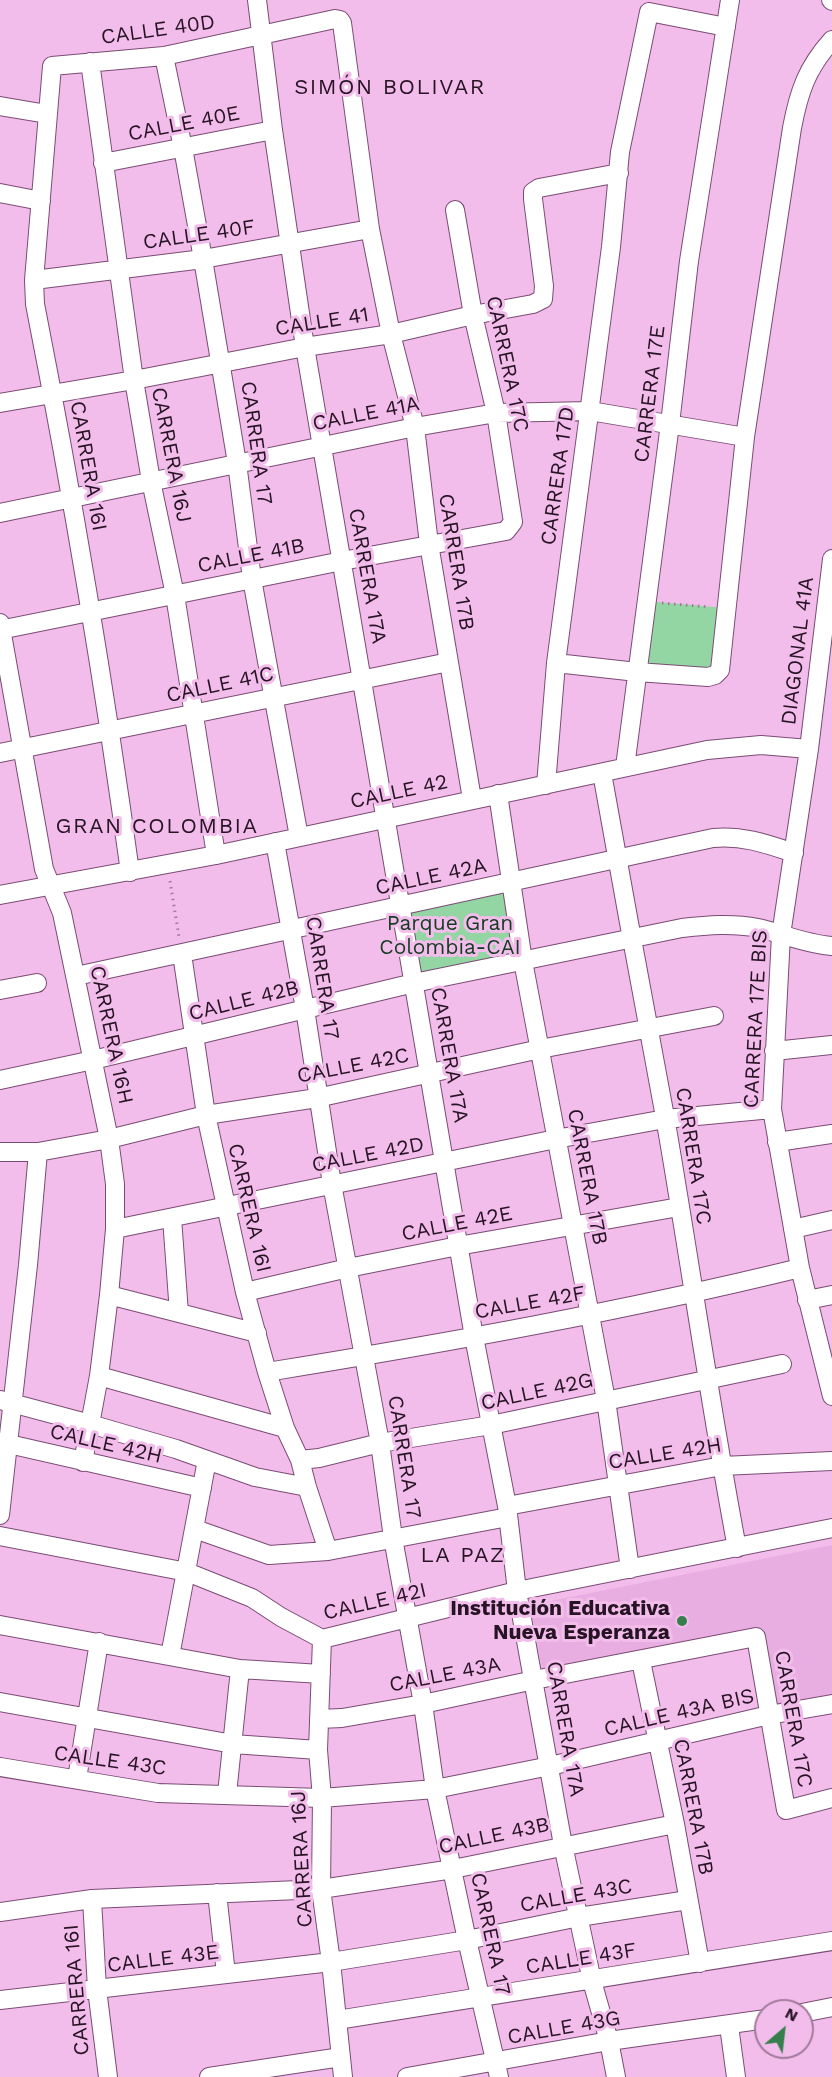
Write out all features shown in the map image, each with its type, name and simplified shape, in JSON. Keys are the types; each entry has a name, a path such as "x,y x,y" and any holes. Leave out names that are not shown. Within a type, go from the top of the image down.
{"street":[{"name":"CARRERA 17A","path":"257,0 260,36 305,347 458,1246 507,1511 517,1591 563,1845 592,1981 609,2041 616,2077"},
{"name":"CARRERA 17E","path":"626,767 670,424 688,261 730,0"},
{"path":"646,6 726,27"},
{"name":"CARRERA 17D","path":"546,785 556,663 590,411 620,153 646,6"},
{"name":"CALLE 40D","path":"52,66 164,56 340,20"},
{"name":"CARRERA 17B","path":"340,20 370,229 391,334 415,427 429,544 472,799"},
{"path":"556,663 708,677 720,670 745,437 798,97 817,57 832,40"},
{"name":"CARRERA 17","path":"164,56 183,148 221,362 252,579 299,837"},
{"name":"CARRERA 16J","path":"90,62 134,380 151,481 175,595 216,855"},
{"name":"CARRERA 16I","path":"52,66 34,280 35,304 111,730 130,872"},
{"path":"0,106 47,114"},
{"name":"CALLE 40E","path":"103,163 273,129"},
{"name":"CALLE 41","path":"0,403 305,347 391,334 533,304 543,299 544,286 533,192 538,188 619,173"},
{"path":"0,193 41,201"},
{"name":"CARRERA 17C","path":"455,210 473,315 496,413 513,522 510,527"},
{"name":"CALLE 40F","path":"34,280 203,259 370,229"},
{"name":"CALLE 41A","path":"0,513 415,427 496,413 590,411 745,437"},
{"name":"CALLE 41B","path":"0,627 90,612 429,544 506,531 510,527"},
{"name":"DIAGONAL 41A","path":"809,749 832,559"},
{"name":"CARRERA 16H","path":"0,627 24,748 44,869 62,912 109,1139 115,1184 115,1229 109,1295 99,1376 82,1462"},
{"name":"CALLE 41C","path":"0,753 449,662"},
{"name":"CALLE 42","path":"0,895 216,855 707,750 761,745 809,749"},
{"name":"CARRERA 17E BIS","path":"809,749 781,935 772,1109 800,1268 831,1385"},
{"name":"CARRERA 17C","path":"602,773 665,1119 737,1548"},
{"name":"CARRERA 17B","path":"498,794 523,961 606,1400 630,1569"},
{"name":"CALLE 42A","path":"76,976 713,838 731,836 749,839 795,852"},
{"name":"CARRERA 17","path":"275,842 292,929 332,1184 380,1443 393,1538 423,1704 435,1789 497,2070"},
{"name":"CALLE 42B","path":"0,1080 414,983 711,924 758,928 781,935"},
{"path":"781,935 814,944 832,946"},
{"name":"CARRERA 16I","path":"182,954 206,1115 245,1292 267,1372 285,1428 300,1460 328,1551"},
{"path":"0,990 37,983"},
{"name":"CALLE 42C","path":"0,1152 39,1152 109,1139 206,1115 317,1098 540,1049 714,1016"},
{"path":"774,1051 832,1045"},
{"name":"CALLE 42D","path":"115,1229 665,1119 772,1109"},
{"path":"777,1142 832,1134"},
{"path":"0,1515 6,1402 39,1152"},
{"name":"CALLE 42E","path":"245,1292 458,1246 679,1207"},
{"path":"172,1218 179,1312"},
{"path":"793,1229 832,1220"},
{"name":"CALLE 42F","path":"267,1372 590,1316 800,1268"},
{"path":"109,1295 257,1333"},
{"path":"807,1300 832,1295"},
{"name":"CALLE 42G","path":"300,1460 319,1458 380,1443 491,1425 782,1364"},
{"path":"99,1376 285,1428"},
{"path":"6,1402 90,1424 255,1477 307,1487"},
{"name":"CALLE 42H","path":"4,1443 202,1488"},
{"path":"170,1656 207,1460"},
{"name":"CALLE 42H","path":"195,1529 269,1555 328,1551 393,1538 618,1484 722,1466 832,1461"},
{"name":"CALLE 42I","path":"0,1536 187,1572 252,1598 322,1639 517,1591 832,1528"},
{"path":"0,1625 240,1669 321,1674"},
{"name":"CARRERA 17C","path":"756,1637 786,1810 832,1798"},
{"name":"CALLE 43A","path":"319,1719 342,1718 423,1704 756,1637"},
{"name":"CARRERA 16J","path":"322,1639 318,1750 322,1798 321,1888 343,2077"},
{"path":"77,1779 99,1642"},
{"name":"CARRERA 17B","path":"641,1661 675,1824 700,1963"},
{"path":"227,1794 240,1669"},
{"path":"0,1702 233,1744 318,1750"},
{"name":"CALLE 43A BIS","path":"322,1798 435,1789 550,1766 769,1715 832,1704"},
{"name":"CALLE 43C","path":"0,1767 158,1793 322,1798"},
{"name":"CALLE 43B","path":"321,1888 453,1869 675,1824"},
{"path":"0,1912 92,1899 321,1888"},
{"path":"218,1893 225,1974"},
{"name":"CARRERA 16I","path":"92,1899 97,1989 108,2077"},
{"name":"CALLE 43C","path":"331,1962 467,1940 579,1917 688,1900"},
{"name":"CALLE 43F","path":"337,2020 832,1941"},
{"name":"CALLE 43E","path":"0,2000 331,1962"},
{"path":"814,2011 832,2007"},
{"name":"CALLE 43G","path":"407,2077 497,2070 609,2041 754,2021"},
{"path":"729,2026 736,2077"},
{"path":"209,2077 341,2057"}],"path":[{"path":"646,601 726,608"},
{"path":"168,864 182,954"}],"shaded area":[{"name":"Institución Educativa Nueva Esperanza","path":"832,1545 832,1700 775,1713 756,1636 543,1674 530,1605"}],"green space":[{"path":"646,601 726,608 720,670 637,672"},
{"name":"Parque Gran Colombia-CAI","path":"511,883 523,961 414,983 401,906"}],"place":[{"name":"Institución Educativa Nueva Esperanza","path":"682,1621"}],"district":[{"name":"SIMÓN BOLIVAR","path":"390,88"},
{"name":"GRAN COLOMBIA","path":"157,827"},
{"name":"LA PAZ","path":"463,1556"}]}
